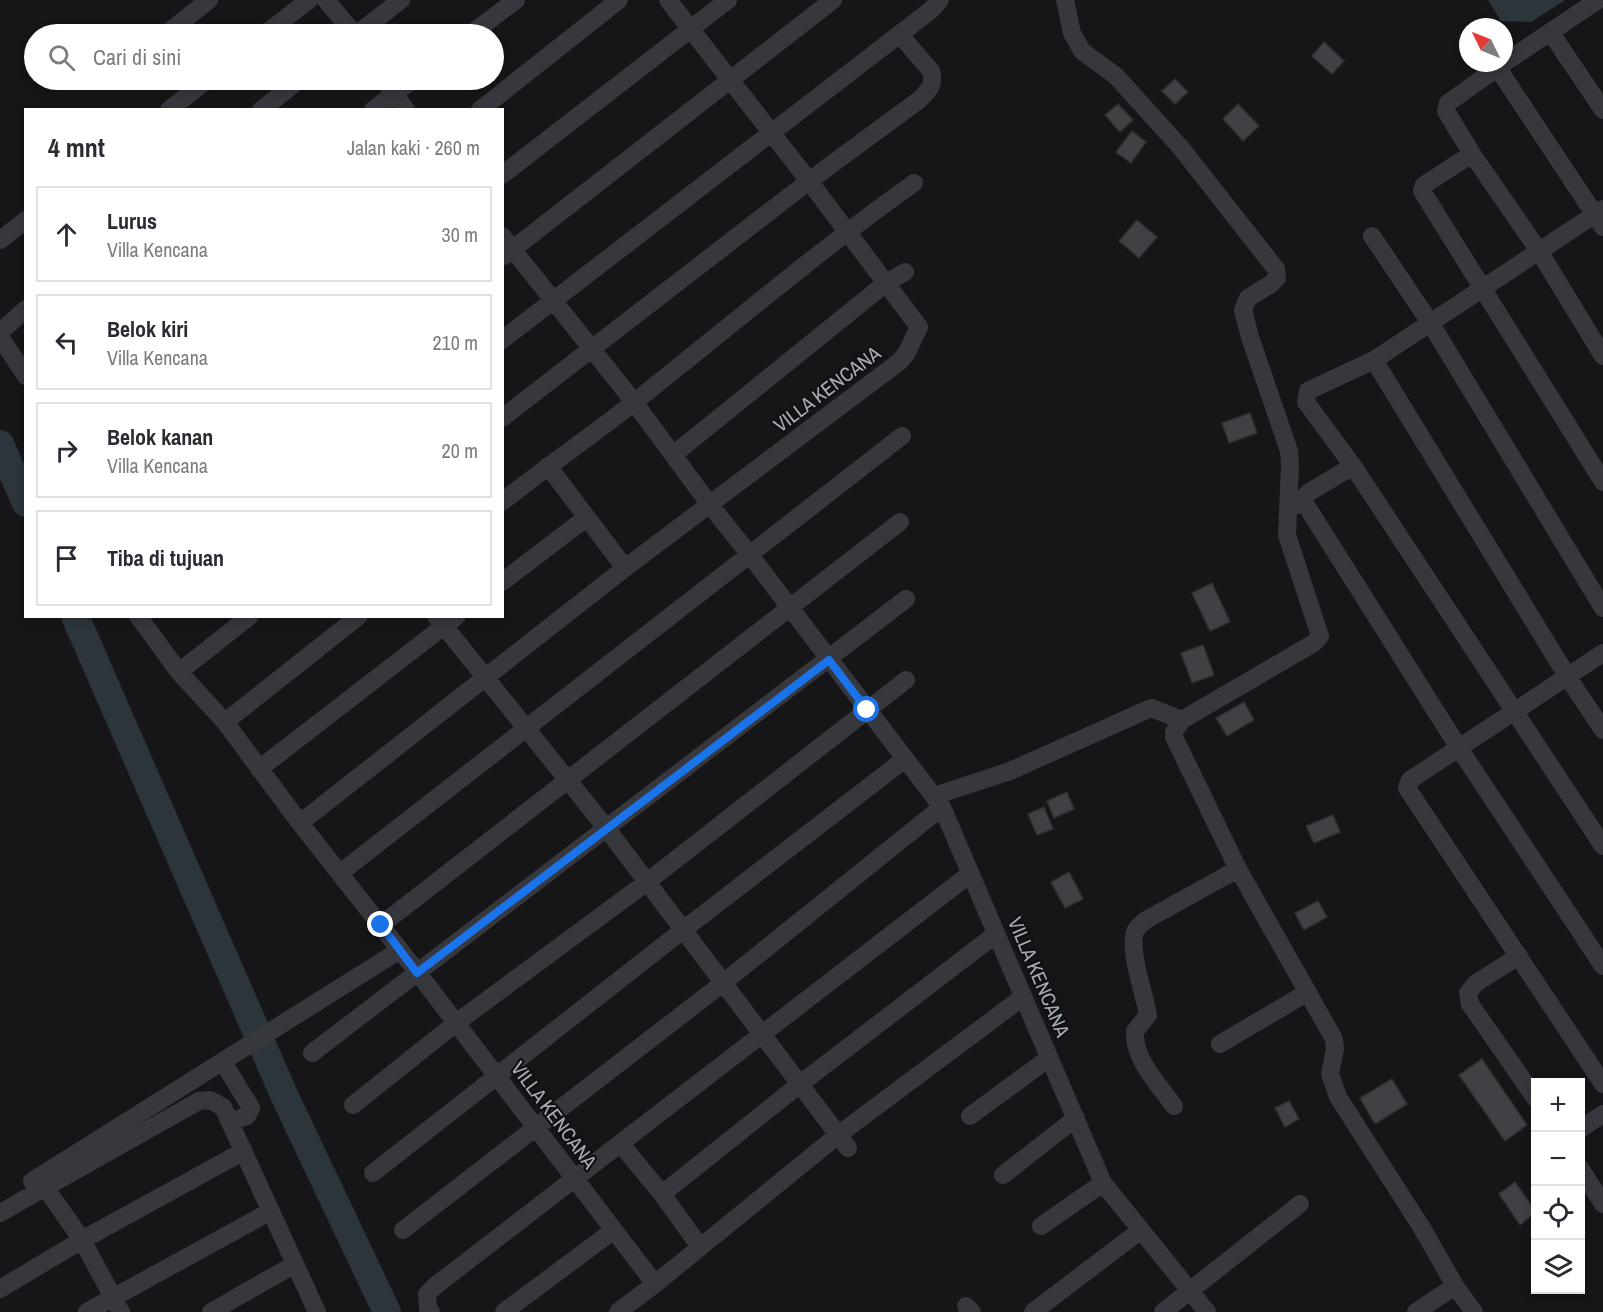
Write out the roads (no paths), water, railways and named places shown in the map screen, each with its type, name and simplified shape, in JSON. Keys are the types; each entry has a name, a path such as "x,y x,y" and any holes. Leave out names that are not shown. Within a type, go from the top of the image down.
{"street":[{"path":"179,24 209,0"},
{"path":"278,24 309,0"},
{"path":"326,0 346,24"},
{"path":"369,24 401,0"},
{"path":"484,24 516,0"},
{"path":"483,108 619,0"},
{"name":"VILLA KENCANA","path":"300,823 625,568 899,362 906,354 919,327 668,0"},
{"path":"504,173 728,0"},
{"name":"VILLA KENCANA","path":"833,0 729,81 506,247 554,302 634,402 710,505 938,802 1103,1183 1208,1312"},
{"path":"504,339 900,35 940,0"},
{"path":"1065,0 1072,33 1082,51 1116,76 1181,148 1276,269 1277,278 1248,298 1243,310 1289,451 1287,536 1291,554 1320,636 1314,643 1182,720 1174,732 1174,737 1238,869 1335,1044 1330,1074 1338,1097 1422,1228 1455,1286 1474,1312"},
{"path":"1513,57 1598,0"},
{"path":"1551,33 1603,110"},
{"path":"504,416 809,181 919,100 931,88 933,78 931,71 900,35"},
{"path":"1491,72 1448,103 1447,113 1539,251 1603,356"},
{"path":"1507,72 1600,217 1539,251 1374,360 1308,391 1306,402 1353,466 1603,846"},
{"path":"172,108 194,90"},
{"path":"264,108 286,90"},
{"path":"374,108 386,90"},
{"path":"392,90 405,108"},
{"path":"1472,153 1422,188 1424,194 1603,482"},
{"path":"504,500 634,402 845,232 914,183"},
{"path":"0,240 24,222"},
{"path":"1372,236 1431,324 1603,608"},
{"path":"673,455 886,283 905,272"},
{"path":"0,332 24,311"},
{"path":"0,337 24,373"},
{"path":"1374,360 1567,676 1603,730"},
{"path":"340,873 902,436"},
{"path":"548,466 625,568"},
{"path":"1288,519 1304,497 1353,466"},
{"path":"1304,497 1304,502 1459,748 1603,966"},
{"path":"504,580 586,518"},
{"path":"381,925 900,522"},
{"path":"312,1053 906,599"},
{"name":"VILLA KENCANA","path":"140,618 179,672 225,722 300,823 381,925 655,1284"},
{"path":"179,672 247,618"},
{"path":"225,722 356,618"},
{"path":"260,768 446,620 485,678 607,829 843,1141"},
{"path":"1603,653 1410,780 1407,788 1603,1084"},
{"path":"353,1105 456,1023 646,882 906,680"},
{"path":"403,1230 723,983 938,802 1151,708 1182,720"},
{"path":"373,1173 905,759"},
{"path":"1174,1106 1137,1050 1135,1031 1148,1015 1134,943 1136,928 1146,920 1238,869"},
{"path":"431,1312 428,1308 427,1294 435,1286 970,874"},
{"path":"662,1194 800,1084 996,934"},
{"path":"0,1200 400,950"},
{"path":"1519,956 1476,983 1468,993 1470,1004 1531,1092"},
{"path":"1220,1044 1308,992"},
{"path":"618,1312 700,1247 843,1141 1023,997"},
{"path":"970,1116 1049,1058"},
{"path":"225,1061 251,1108 247,1116 230,1122"},
{"path":"0,1213 199,1101 210,1100 223,1107 317,1312"},
{"path":"1585,1126 1603,1114"},
{"path":"1003,1175 1076,1118"},
{"path":"620,1143 662,1194 700,1247"},
{"path":"0,1289 82,1240 244,1151"},
{"path":"1585,1175 1603,1204"},
{"path":"1041,1226 1103,1183"},
{"path":"45,1187 82,1240 117,1304"},
{"path":"1163,1312 1300,1204"},
{"path":"87,1312 117,1304 271,1211"},
{"path":"504,1312 614,1230"},
{"path":"1033,1312 1141,1230"},
{"path":"211,1312 295,1264"},
{"path":"1416,1312 1455,1286"}],"waterway":[{"path":"0,444 24,498"},
{"path":"76,618 285,1097 387,1312"}]}
